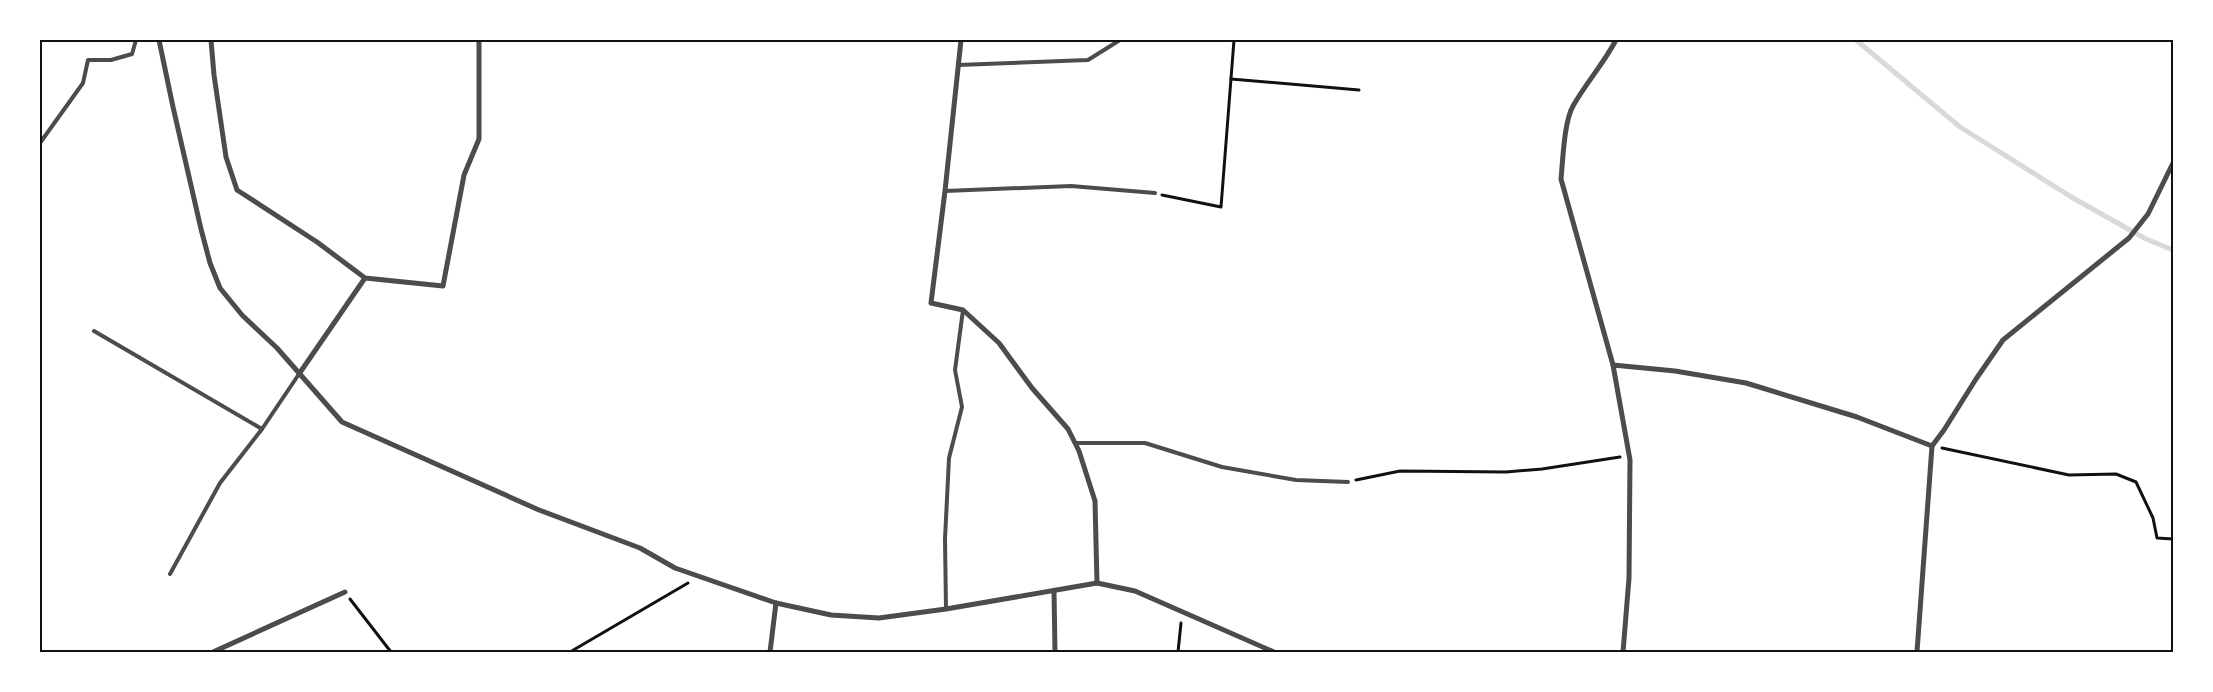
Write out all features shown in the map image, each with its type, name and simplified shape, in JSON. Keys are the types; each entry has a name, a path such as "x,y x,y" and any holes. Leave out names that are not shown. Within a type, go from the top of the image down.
{"street":[{"path":"159,40 172,107 201,229 210,263 220,288 242,315 277,348 342,422 540,510 640,548 675,568 776,603 830,615 879,618 946,609 1097,583 1135,591 1274,652"},
{"path":"211,40 226,157 237,190 317,242 365,278 443,286 464,175 479,140 480,40"},
{"path":"960,40 945,191 931,303 963,310 999,343 1032,388 1068,429 1075,443 1095,500 1097,583"},
{"path":"1616,40 1606,60 1572,107 1563,147 1561,179 1613,365 1630,456 1630,578 1623,652"},
{"path":"1917,652 1932,446 2003,340 2129,238 2148,214 2173,163"},
{"path":"299,374 365,278"},
{"path":"1613,365 1675,371 1746,383 1857,417 1932,446"},
{"path":"1054,591 1055,652"},
{"path":"213,652 345,592"},
{"path":"770,652 776,603"}],"lane":[{"path":"40,143 83,83 88,60 111,60 132,54 136,40"},
{"path":"958,65 1088,60 1120,40"},
{"path":"945,191 1071,186 1156,193"},
{"path":"946,609 945,539 948,458 962,407 955,370 963,310"},
{"path":"94,331 262,428"},
{"path":"170,574 220,483 262,428 299,374"},
{"path":"1075,443 1145,444 1222,468 1296,480 1348,482"}],"path":[{"path":"1156,193 1221,207 1234,40"},
{"path":"1230,79 1359,90"},
{"path":"1932,446 2069,476 2116,474 2136,482 2153,518 2157,538 2173,539"},
{"path":"1348,482 1400,471 1506,472 1542,469 1630,456"},
{"path":"570,652 699,576"},
{"path":"345,592 391,652"},
{"path":"1178,652 1183,612"}],"waterway":[{"path":"1856,40 1960,127 2073,198 2146,239 2173,250"}]}
